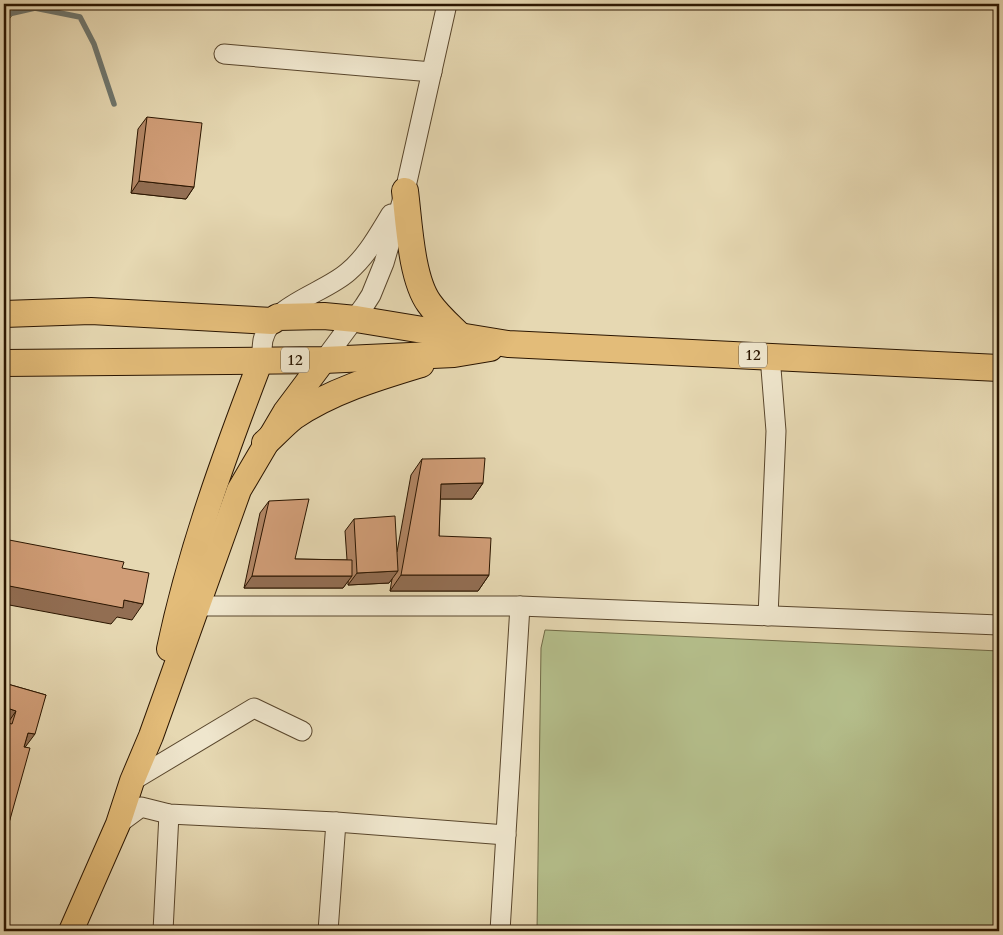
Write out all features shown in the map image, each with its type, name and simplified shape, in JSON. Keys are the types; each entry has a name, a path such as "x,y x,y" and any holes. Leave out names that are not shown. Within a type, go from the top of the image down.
{"highway":[{"path":"265,443 293,418 332,396 458,346 428,302 422,289 416,269 405,192"},
{"name":"12","path":"4,314 91,311 272,321 278,317 324,316 356,319 458,346"},
{"name":"12","path":"4,363 324,360 458,346 508,344 999,368"}],"main road":[{"path":"151,736 176,618 197,540 227,450 261,360"},
{"path":"70,931 118,824 132,781 151,736 198,606 238,490 265,443 302,388 324,360"}],"street":[{"path":"324,360 356,319 371,295 384,263 405,192 447,4"},
{"path":"224,54 432,72"},
{"path":"261,360 263,340 272,321 301,300 347,273 367,253 405,192"},
{"path":"768,616 776,432 770,356"},
{"path":"198,606 520,606 999,625"},
{"path":"500,931 520,606"},
{"path":"132,781 254,708 302,732"},
{"path":"118,824 141,807 170,814 336,822 506,835"},
{"path":"163,931 170,814"},
{"path":"328,931 336,822"}],"green space":[{"path":"4,4 22,4 4,25"},
{"path":"545,630 999,651 999,931 537,931 541,648"}],"building":[{"path":"147,117 202,123 194,187 139,181"},
{"path":"485,458 483,483 441,484 439,536 491,538 489,575 401,575 422,459"},
{"path":"309,499 295,559 352,560 352,576 252,576 269,501"},
{"path":"395,516 398,571 357,573 354,519"},
{"path":"4,539 124,562 122,568 149,573 143,604 124,600 123,608 4,585"},
{"path":"4,683 46,695 35,734 28,733 24,747 30,748 9,823 4,822 4,722 12,724 16,711 4,707"}],"waterway":[{"path":"4,15 35,8 80,17 94,44 114,104"}]}
